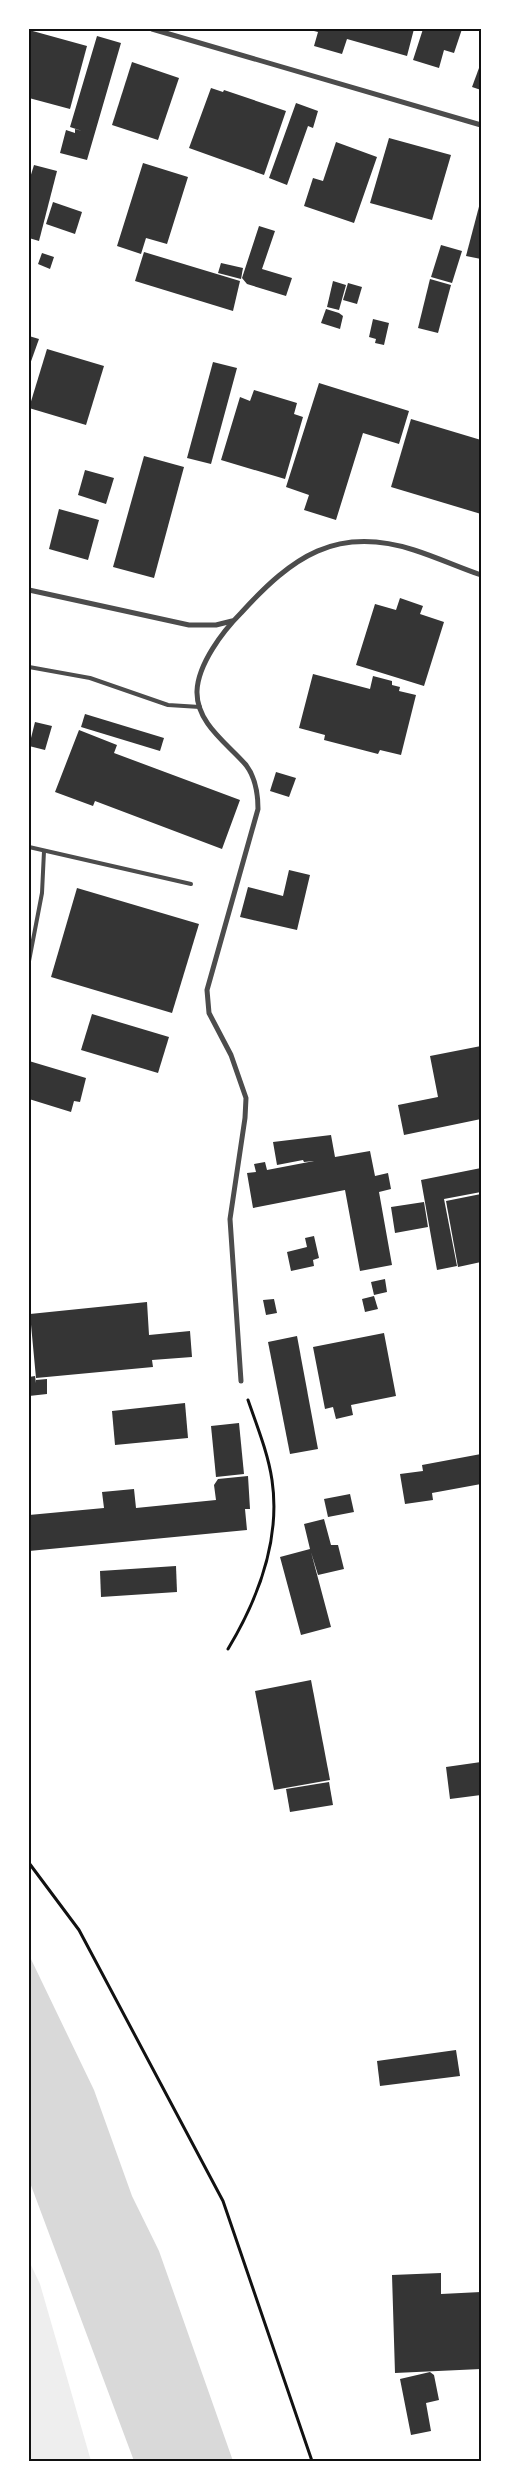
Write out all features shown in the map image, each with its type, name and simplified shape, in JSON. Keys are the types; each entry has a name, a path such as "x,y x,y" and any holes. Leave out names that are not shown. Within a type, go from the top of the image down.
{"street":[{"path":"152,29 481,125"},
{"path":"241,1381 230,1219 245,1118 246,1098 231,1056 209,1013 207,990 258,808 258,796 247,766 208,724 200,707 197,691 204,666 220,636 254,598 316,550 344,542 382,542 413,550 481,575"},
{"path":"29,590 189,625 216,625 233,621"}],"lane":[{"path":"29,666 90,678 168,705 200,707"},
{"path":"29,847 191,884"},
{"path":"29,961 42,893 44,851"}],"path":[{"path":"228,1649 247,1618 263,1576 272,1545 272,1480 260,1436 241,1381"},
{"path":"29,1863 79,1930 222,2201 312,2461"}],"shaded area":[{"path":"29,1955 94,2090 132,2196 159,2251 233,2461 134,2461 29,2180"},
{"path":"29,2261 40,2284 91,2461 29,2461"}],"building":[{"path":"314,29 414,29 407,56 347,39 342,54 314,46 318,32 314,31"},
{"path":"423,29 462,29 454,53 444,50 439,68 413,60"},
{"path":"29,30 87,46 70,109 29,98"},
{"path":"97,36 121,43 87,160 60,153 66,130 75,133 75,129 82,131 70,127"},
{"path":"132,62 179,78 158,140 112,125"},
{"path":"479,68 481,69 481,90 472,87"},
{"path":"211,88 223,92 224,90 286,111 264,175 189,148"},
{"path":"296,103 318,111 313,128 308,126 287,185 269,178"},
{"path":"389,138 451,155 432,220 370,203"},
{"path":"336,142 377,157 354,223 304,206 313,178 323,181"},
{"path":"143,163 188,177 167,244 146,238 141,254 117,246"},
{"path":"34,165 57,171 39,241 29,238 29,181"},
{"path":"481,199 481,259 466,256"},
{"path":"53,202 82,212 75,234 46,224"},
{"path":"259,226 275,231 262,269 292,278 286,296 247,284 242,278"},
{"path":"441,245 462,251 452,283 431,277"},
{"path":"144,252 240,281 233,311 135,281"},
{"path":"42,253 54,257 50,269 38,264"},
{"path":"221,263 243,268 241,279 218,273"},
{"path":"430,279 451,285 438,333 418,328"},
{"path":"333,281 346,285 339,310 327,307"},
{"path":"348,283 362,287 357,304 343,300"},
{"path":"326,309 343,316 340,329 321,323"},
{"path":"373,319 389,323 384,345 375,343 376,339 369,337"},
{"path":"29,336 39,339 29,367"},
{"path":"47,349 104,366 86,425 29,408"},
{"path":"213,362 237,368 211,464 187,458"},
{"path":"319,383 409,411 399,444 363,433 336,520 304,510 309,495 286,487"},
{"path":"254,390 297,403 294,414 303,417 285,479 221,460 240,397 250,401"},
{"path":"411,419 481,440 481,514 391,487"},
{"path":"144,456 184,467 154,578 113,567"},
{"path":"85,470 114,478 106,504 78,495"},
{"path":"59,509 99,520 88,560 49,549"},
{"path":"400,598 423,606 420,614 444,622 424,686 356,665 375,604 396,610"},
{"path":"313,674 370,689 373,676 392,681 392,685 400,687 399,691 416,695 401,755 380,750 378,754 324,740 325,735 299,728"},
{"path":"85,714 164,738 160,751 81,727"},
{"path":"35,722 52,726 45,750 29,746"},
{"path":"79,730 117,745 114,753 240,800 222,849 95,801 93,806 55,792"},
{"path":"276,772 296,778 289,797 270,791"},
{"path":"289,870 310,875 297,930 240,917 248,887 283,896"},
{"path":"77,888 199,924 172,1013 51,977"},
{"path":"92,1014 169,1037 158,1073 81,1050"},
{"path":"481,1046 481,1119 404,1135 398,1105 438,1097 430,1056"},
{"path":"29,1061 86,1078 80,1102 74,1101 71,1112 29,1099"},
{"path":"331,1135 335,1157 370,1151 375,1176 388,1173 391,1189 379,1192 392,1265 360,1271 345,1190 253,1208 247,1173 256,1172 254,1164 265,1162 267,1170 314,1161 304,1162 303,1160 277,1165 273,1142"},
{"path":"481,1168 481,1192 444,1199 457,1266 437,1270 421,1180"},
{"path":"481,1194 481,1262 458,1267 446,1201"},
{"path":"424,1202 428,1227 395,1233 391,1207"},
{"path":"314,1236 319,1258 313,1260 314,1266 291,1271 287,1252 307,1247 305,1238"},
{"path":"385,1279 387,1292 374,1295 371,1282"},
{"path":"374,1296 378,1309 365,1312 362,1299"},
{"path":"274,1299 277,1313 266,1315 263,1300"},
{"path":"147,1302 149,1335 190,1331 192,1357 152,1360 153,1367 36,1378 30,1314"},
{"path":"384,1333 396,1396 351,1405 353,1415 336,1419 333,1407 325,1409 313,1347"},
{"path":"297,1336 318,1449 290,1454 268,1342"},
{"path":"35,1376 36,1383 36,1380 47,1379 47,1394 29,1396 29,1377"},
{"path":"185,1403 188,1438 115,1445 112,1411"},
{"path":"239,1423 244,1474 216,1477 211,1426"},
{"path":"481,1454 481,1484 432,1493 433,1500 405,1504 400,1474 423,1471 422,1465"},
{"path":"248,1476 250,1509 245,1509 247,1530 29,1551 29,1515 104,1508 102,1492 134,1489 136,1508 216,1500 214,1485 218,1479"},
{"path":"350,1494 354,1512 328,1517 324,1499"},
{"path":"324,1519 331,1545 338,1545 344,1569 318,1575 311,1552 331,1627 301,1635 280,1557 310,1549 304,1524"},
{"path":"176,1566 177,1592 101,1597 100,1571"},
{"path":"311,1680 330,1780 274,1790 255,1691"},
{"path":"481,1762 481,1795 450,1799 446,1767"},
{"path":"329,1782 333,1805 290,1812 286,1789"},
{"path":"456,2050 460,2076 380,2086 377,2061"},
{"path":"441,2273 441,2294 481,2292 481,2369 395,2373 392,2275"},
{"path":"430,2372 434,2375 439,2400 426,2403 431,2431 411,2435 400,2379"}]}
